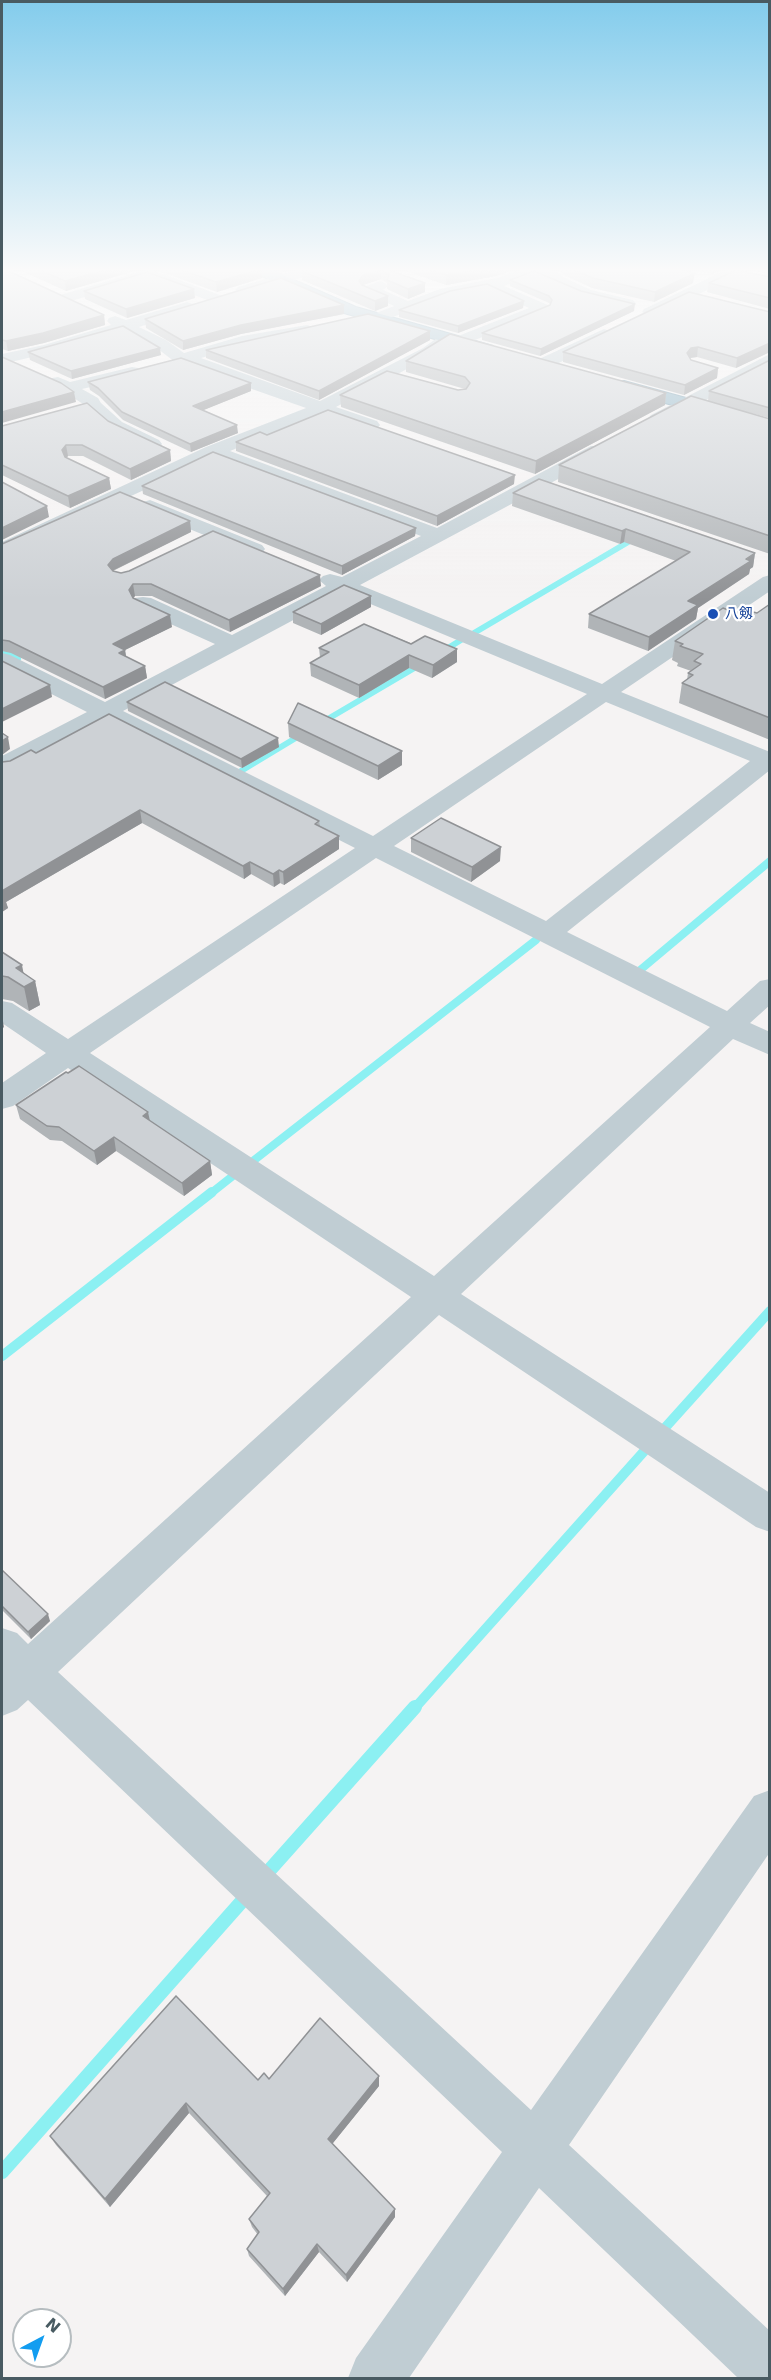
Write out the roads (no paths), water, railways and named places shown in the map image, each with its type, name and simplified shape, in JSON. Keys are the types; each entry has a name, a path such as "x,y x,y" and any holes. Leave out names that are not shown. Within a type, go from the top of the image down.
{"highway":[{"path":"603,380 770,427"}],"street":[{"path":"49,378 70,387 92,402 92,405 116,426 190,462"},
{"path":"70,387 105,378"},
{"path":"238,378 391,432"},
{"path":"2,549 69,517 121,487 190,462 320,408 376,378"},
{"path":"398,378 405,380"},
{"path":"636,430 734,378"},
{"path":"69,411 92,405"},
{"path":"2,766 616,440"},
{"path":"213,451 438,535"},
{"path":"514,475 558,490"},
{"path":"121,487 192,532"},
{"path":"50,508 69,517"},
{"path":"161,536 214,532 274,556"},
{"path":"313,573 768,760 547,934"},
{"path":"2,1098 770,581"},
{"path":"143,603 232,644"},
{"path":"2,660 770,1045"},
{"path":"770,988 436,1296 10,1672 535,2148 770,2370"},
{"path":"2,1010 770,1515"},
{"path":"376,2379 770,1812"}],"waterway":[{"path":"474,633 635,538"},
{"path":"440,653 461,640"},
{"path":"2,651 18,659"},
{"path":"321,723 423,663"},
{"path":"241,771 304,733"},
{"path":"639,971 770,861"},
{"path":"253,1161 536,940"},
{"path":"210,1194 234,1175"},
{"path":"2,1356 212,1192"},
{"path":"663,1430 770,1311"},
{"path":"414,1709 647,1448"},
{"path":"267,1873 415,1707"},
{"path":"2,2172 243,1900"}],"place":[{"name":"八剱","path":"713,614"}]}
